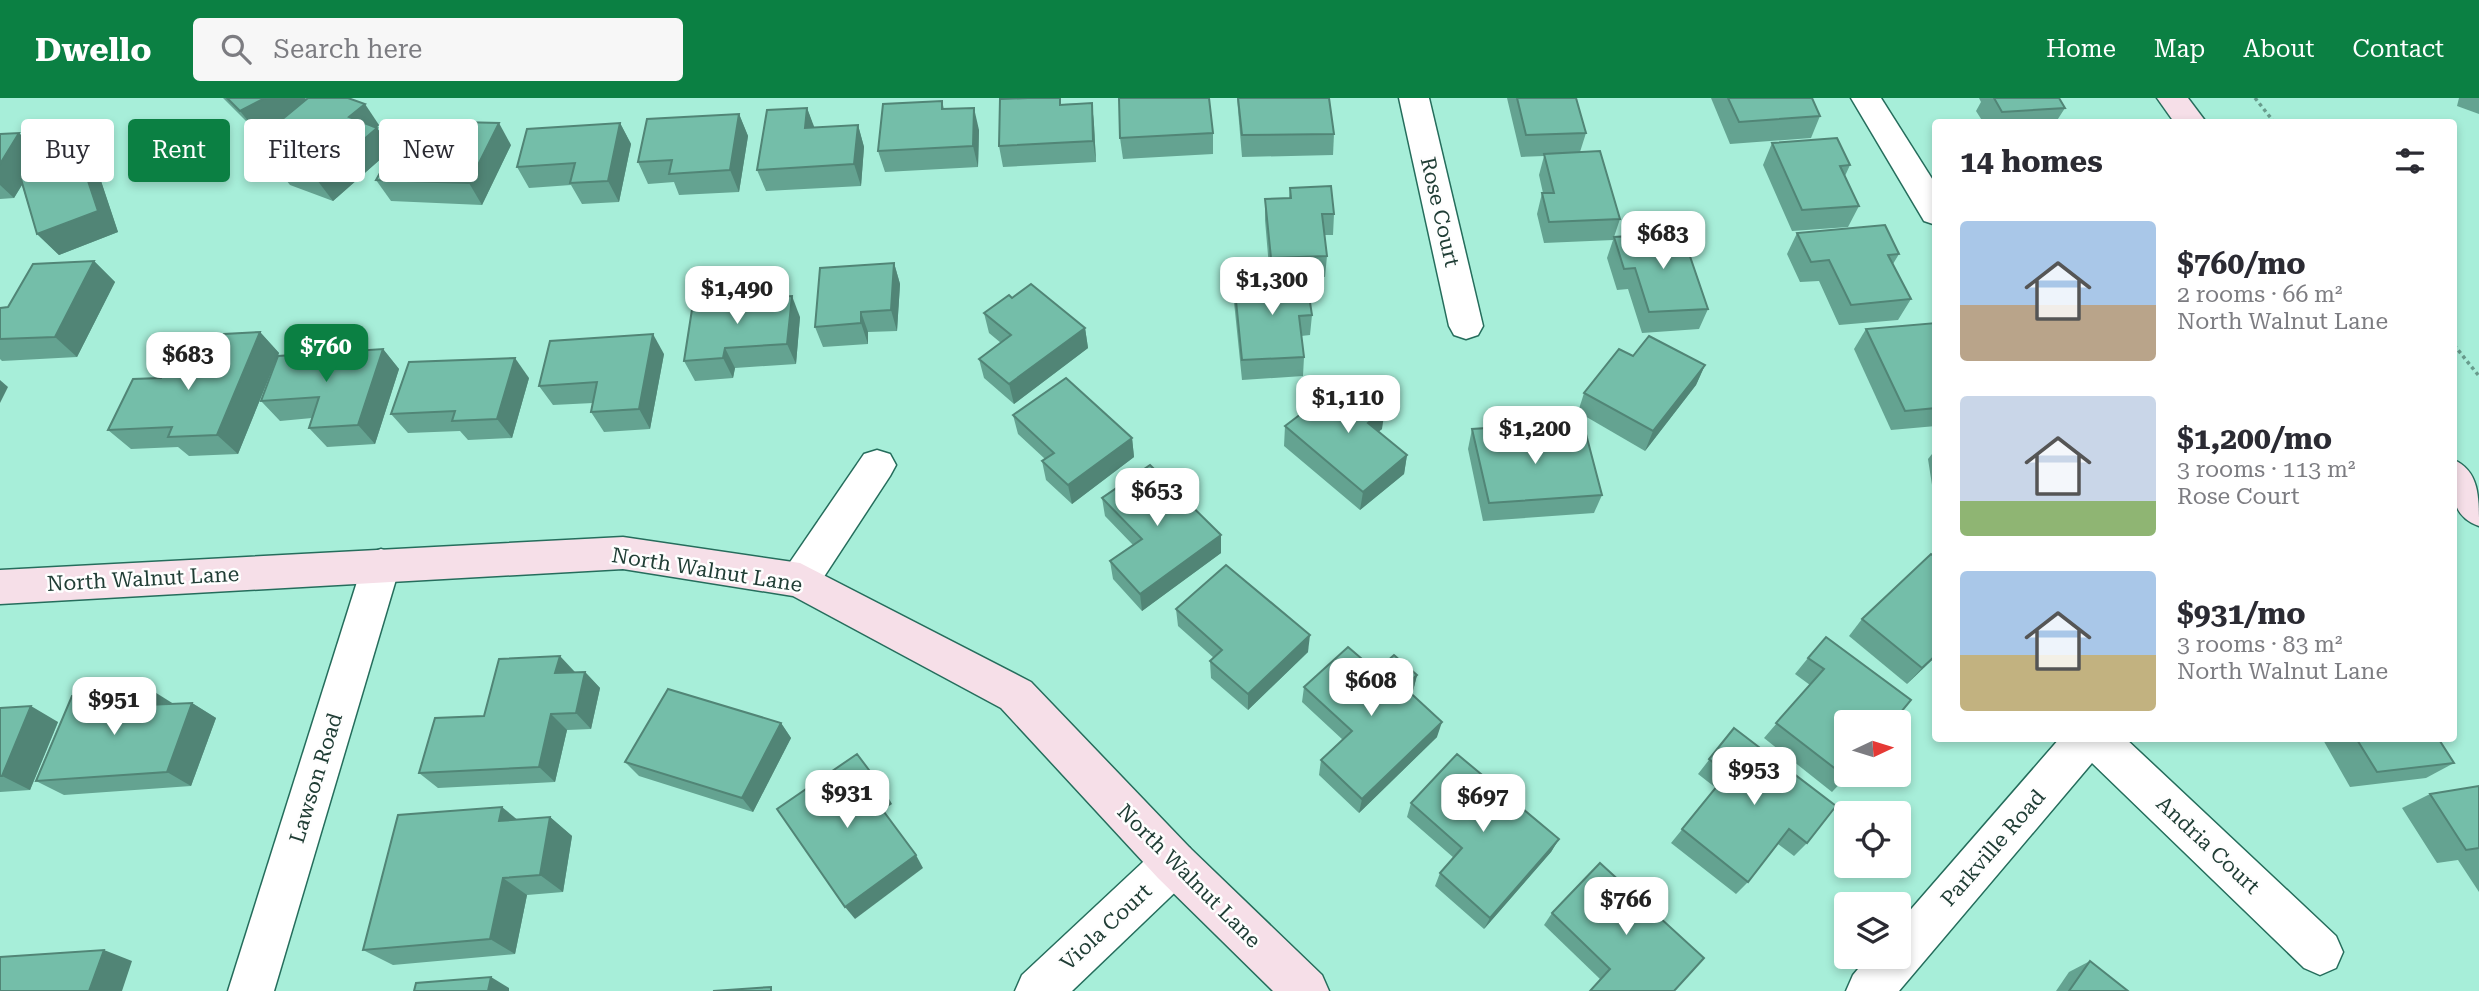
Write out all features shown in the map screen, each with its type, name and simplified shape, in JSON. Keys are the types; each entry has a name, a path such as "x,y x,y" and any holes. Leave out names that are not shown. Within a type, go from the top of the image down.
{"street":[{"name":"Rose Court","path":"1414,98 1466,326"},
{"path":"1866,98 1932,206"},
{"path":"2172,98 2188,119"},
{"path":"800,580 877,465"},
{"path":"2457,479 2479,510"},
{"name":"North Walnut Lane","path":"0,587 623,553 800,580 1016,695 1174,863 1306,991"},
{"name":"Lawson Road","path":"251,991 381,566"},
{"name":"Parkville Road","path":"1911,943 2084,742"},
{"name":"Andria Court","path":"2099,742 2320,952"},
{"name":"Viola Court","path":"1038,991 1174,863"},
{"name":"Parkville Road","path":"1869,991 1888,969"}],"path":[{"path":"2255,98 2272,119"},
{"path":"2457,349 2479,376"}],"building":[{"path":"227,98 265,98 240,111"},
{"path":"308,98 348,98 365,104 349,117 354,119 283,119"},
{"path":"1060,98 1060,105 1092,103 1093,141 999,146 1000,99"},
{"path":"1119,98 1209,98 1213,133 1120,138"},
{"path":"1238,98 1329,98 1334,134 1242,135"},
{"path":"1517,98 1576,98 1586,133 1526,135"},
{"path":"1728,98 1812,98 1820,116 1739,122"},
{"path":"1994,98 2059,98 2065,108 2002,112"},
{"path":"942,101 942,109 974,108 973,146 878,151 883,104"},
{"path":"807,108 805,128 858,125 854,164 757,170 767,110"},
{"path":"739,114 730,170 669,174 672,160 638,162 647,119"},
{"path":"478,122 499,123 478,165"},
{"path":"365,123 377,128 365,138"},
{"path":"620,123 608,181 570,183 575,163 517,167 527,129"},
{"path":"19,133 0,164 0,134"},
{"path":"1837,138 1850,165 1840,166 1859,206 1802,210 1772,143"},
{"path":"1600,151 1620,219 1549,222 1542,193 1554,193 1544,154"},
{"path":"22,182 88,182 98,211 37,234"},
{"path":"1331,186 1334,214 1322,214 1327,256 1271,258 1265,199 1291,198 1290,188"},
{"path":"1885,225 1899,254 1888,255 1911,299 1851,305 1829,260 1811,262 1797,233"},
{"path":"1682,233 1708,309 1649,312 1635,268 1624,269 1614,237"},
{"path":"94,261 55,337 0,339 0,308 8,307 33,264"},
{"path":"894,263 891,310 861,312 861,323 815,327 820,268"},
{"path":"1306,277 1312,315 1299,316 1304,357 1242,360 1234,281"},
{"path":"1031,284 1085,328 1009,384 979,359 1011,335 984,313 1009,295 1012,298"},
{"path":"792,296 787,344 725,348 723,358 684,361 693,303"},
{"path":"1932,323 1932,408 1905,411 1866,329"},
{"path":"260,332 217,435 168,437 172,427 108,430 133,379 161,378 167,362 212,361 224,334"},
{"path":"653,334 639,409 591,412 597,382 539,386 550,341"},
{"path":"1649,336 1705,365 1653,431 1584,393 1619,349 1633,356"},
{"path":"383,349 358,425 309,428 319,397 261,401 278,356"},
{"path":"515,358 497,419 452,421 455,411 391,414 409,362"},
{"path":"1066,378 1132,438 1068,485 1042,461 1054,453 1013,415"},
{"path":"1347,379 1385,409 1368,423 1407,455 1363,492 1285,426"},
{"path":"1518,426 1521,439 1586,434 1602,495 1489,503 1472,429"},
{"path":"1150,465 1221,535 1140,594 1110,561 1142,539 1102,498"},
{"path":"1932,555 1932,659 1922,668 1862,619"},
{"path":"1226,565 1310,635 1248,694 1210,661 1222,650 1176,609"},
{"path":"1826,637 1911,700 1903,710 1834,710 1834,768 1776,723 1824,669 1808,658"},
{"path":"1348,647 1376,671 1394,655 1417,675 1404,687 1442,722 1362,799 1321,760 1352,731 1304,687"},
{"path":"560,656 555,673 585,672 576,713 551,714 539,767 419,773 435,718 484,716 499,659"},
{"path":"668,689 781,723 742,798 625,762"},
{"path":"153,691 147,705 192,703 167,772 36,781 72,696"},
{"path":"31,706 2,776 0,776 0,708"},
{"path":"1734,728 1834,804 1834,809 1807,843 1789,829 1748,882 1682,829 1727,774 1709,759"},
{"path":"2358,742 2441,742 2454,763 2377,772"},
{"path":"857,754 884,790 873,797 916,855 845,907 777,809"},
{"path":"1457,754 1559,839 1490,918 1440,873 1462,848 1411,803"},
{"path":"2479,786 2479,848 2466,850 2430,794"},
{"path":"502,807 499,821 550,817 540,875 503,878 490,939 363,950 398,815"},
{"path":"1600,863 1704,958 1674,991 1590,991 1610,969 1552,913"},
{"path":"104,950 89,991 0,991 0,957"},
{"path":"2090,961 2128,991 2069,991"},
{"path":"491,977 488,991 414,991 416,983"},
{"path":"771,987 771,991 713,991"}]}
